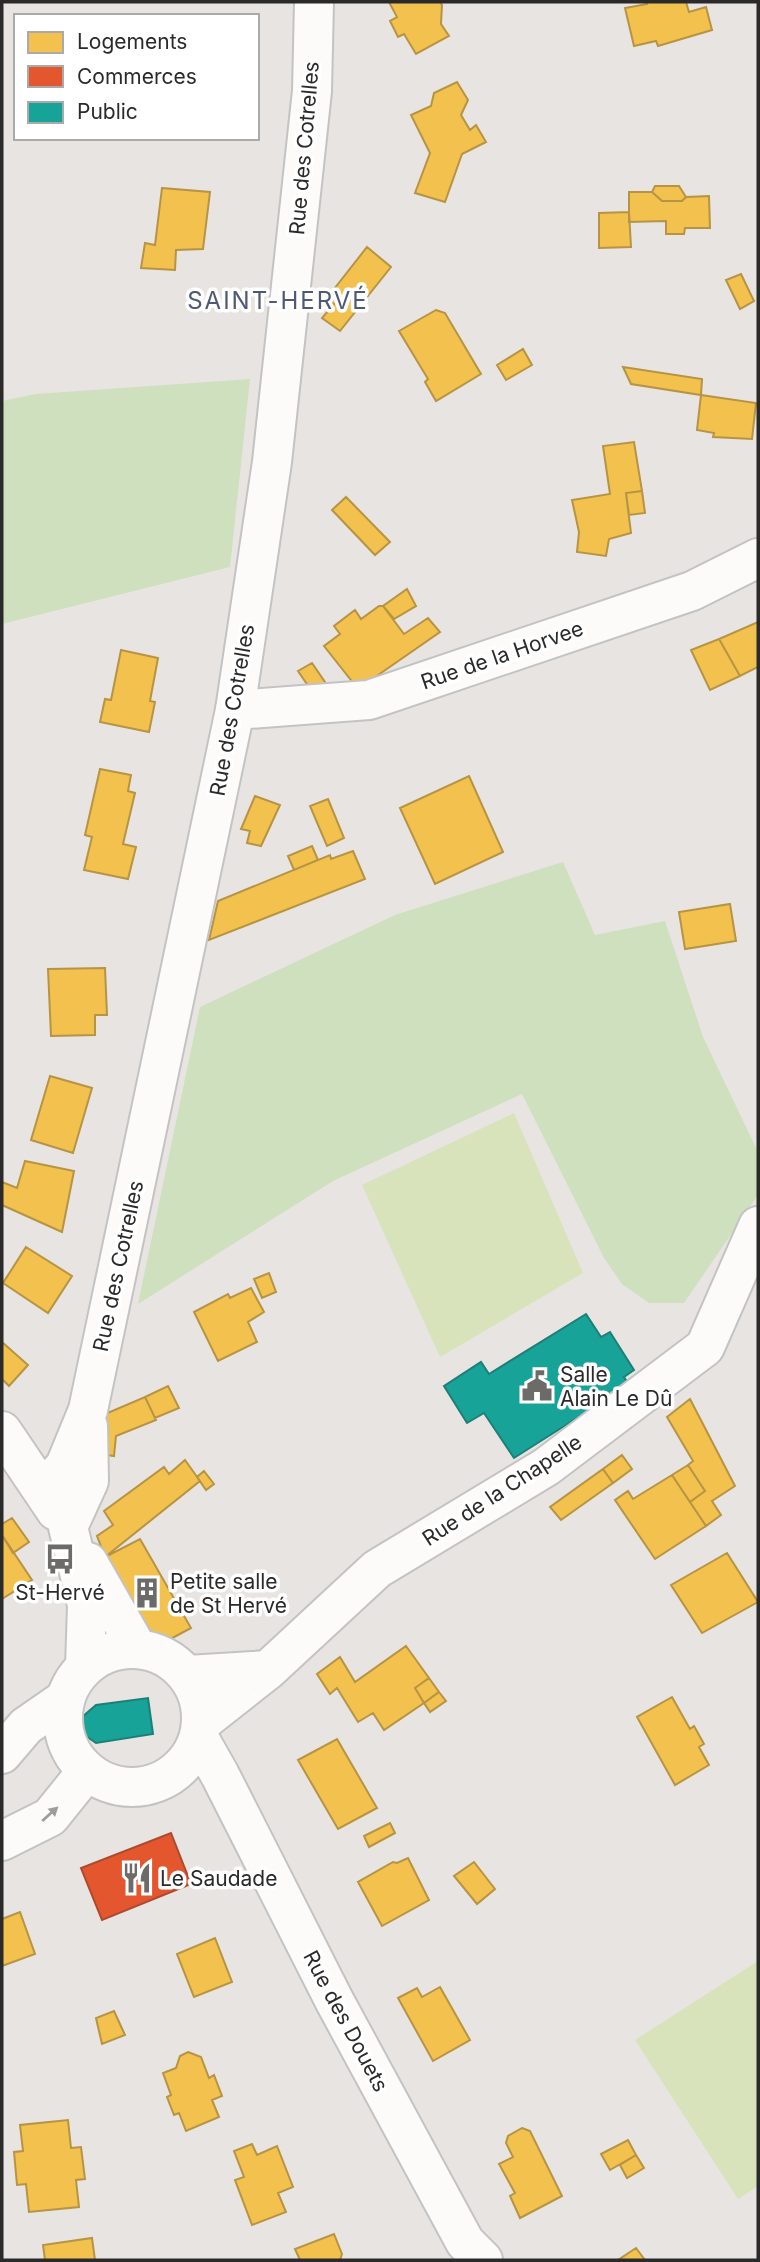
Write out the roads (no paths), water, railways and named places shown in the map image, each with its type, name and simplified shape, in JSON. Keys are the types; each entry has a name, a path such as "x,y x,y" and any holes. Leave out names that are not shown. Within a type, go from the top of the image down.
{"street":[{"name":"Rue des Cotrelles","path":"43,1490 65,1466 88,1410 236,710 274,448 312,91 314,2"},
{"name":"Rue de la Horvee","path":"236,710 369,700 692,591 758,558"},
{"name":"Rue de la Chapelle","path":"201,1730 377,1569 546,1467 705,1347 758,1226"},
{"name":"Rue des Cotrelles","path":"68,1528 89,1481 88,1410"},
{"path":"2,1431 68,1528 137,1648"},
{"path":"2,1754 26,1726 75,1683 100,1656 118,1650 137,1648 156,1652 174,1661 197,1689 201,1706 201,1730 189,1758 173,1775 153,1784 130,1787 107,1783 87,1771 74,1756 66,1738 63,1719 75,1683 87,1605 68,1528"},
{"path":"188,1675 268,1670"},
{"name":"Rue des Douets","path":"201,1730 220,1775 347,2025 465,2242 483,2260"},
{"path":"2,1842 50,1817 87,1771"},
{"path":"173,1775 220,1775"}],"place":[{"name":"Salle Alain Le Dû","path":"537,1386"},
{"name":"St-Hervé","path":"60,1559"},
{"name":"Petite salle de St Hervé","path":"147,1593"},
{"name":"Le Saudade","path":"137,1878"}],"district":[{"name":"SAINT-HERVÉ","path":"278,300"}]}
